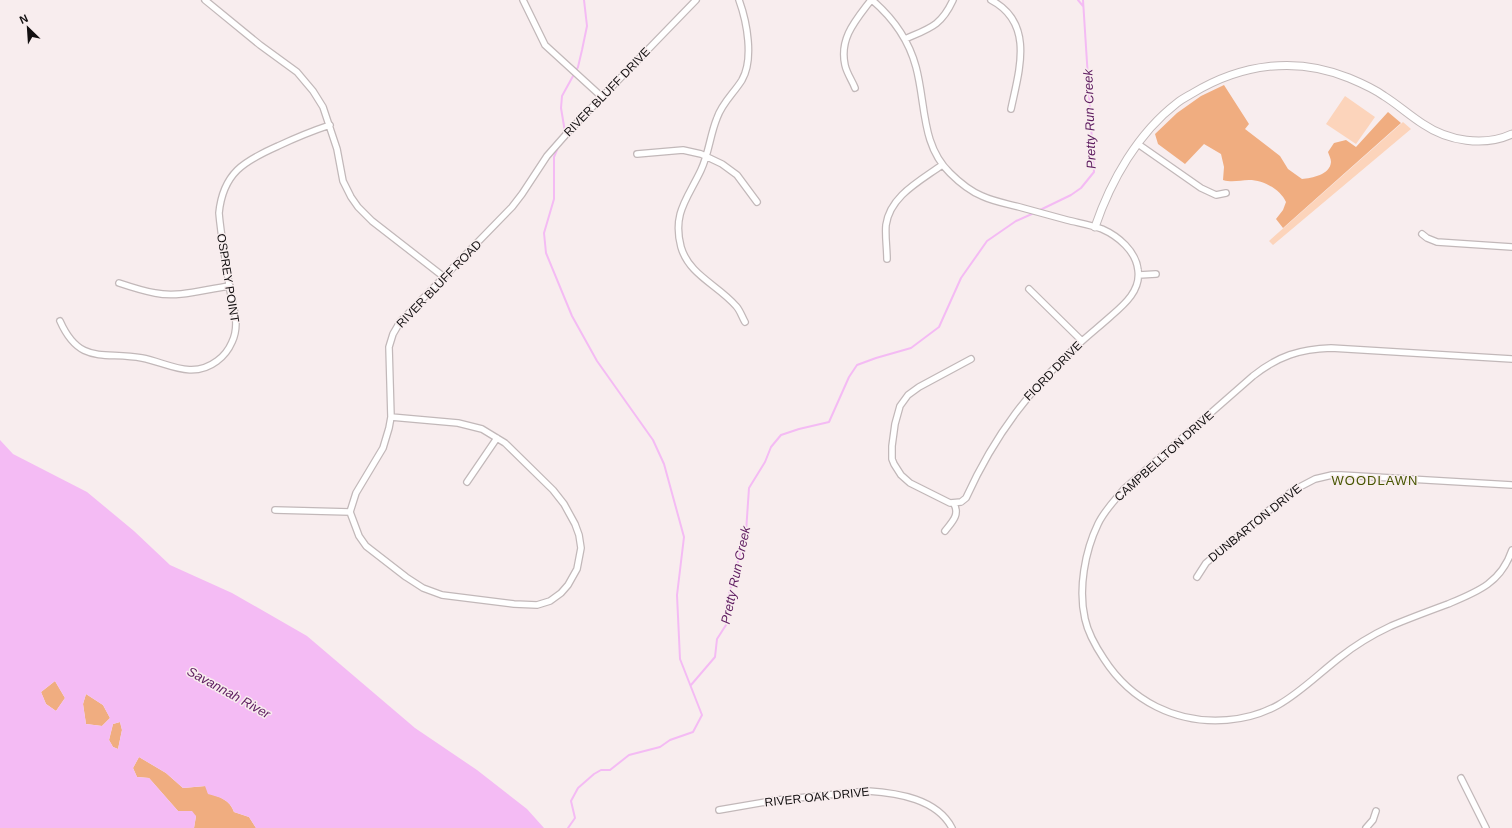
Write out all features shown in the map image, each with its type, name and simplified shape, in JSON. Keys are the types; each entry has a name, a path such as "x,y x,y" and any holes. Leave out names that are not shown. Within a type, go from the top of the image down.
{"street":[{"path":"205,0 260,45 297,72 318,99 330,125 343,180 351,197 358,207 372,221 444,277"},
{"path":"523,0 545,45 602,97"},
{"name":"RIVER BLUFF DRIVE","path":"525,190 547,156 569,131 696,0"},
{"path":"739,0 745,22 748,47 747,68 742,80 720,111 714,126 707,158 681,206 679,224 681,246 691,266 697,274 737,307 745,322"},
{"path":"855,88 845,65 844,43 852,24 872,0 893,20 905,39 917,69 927,133 942,165 959,182 981,196 1095,227 1110,234 1129,250 1137,263 1139,275 1156,274"},
{"path":"905,39 939,22 946,14 953,0"},
{"path":"991,0 1011,16 1018,29 1020,40 1020,59 1011,109"},
{"path":"1095,227 1104,200 1121,169 1151,128 1177,102 1220,78 1258,68 1278,66 1314,67 1334,72 1360,82 1384,96 1429,128 1450,137 1484,141 1512,134"},
{"name":"OSPREY POINT","path":"60,321 70,339 79,348 98,356 140,358 185,370 197,370 220,359 232,342 237,322 219,213 220,201 231,178 239,167 251,158 330,125"},
{"path":"1138,144 1201,188 1216,195 1226,194"},
{"path":"637,154 683,150 696,152 722,164 738,175 756,202"},
{"path":"887,260 886,225 894,204 903,193 942,165"},
{"name":"RIVER BLUFF ROAD","path":"350,512 356,493 383,448 391,417 389,354 393,334 400,322 501,219 525,190"},
{"path":"1422,234 1437,242 1512,247"},
{"name":"FIORD DRIVE","path":"954,504 961,502 966,498 988,453 1012,416 1048,375 1082,341 1124,305 1134,292 1139,275"},
{"path":"119,283 144,291 163,294 188,293 230,286"},
{"path":"1029,289 1082,341"},
{"name":"CAMPBELLTON DRIVE","path":"1512,358 1444,356 1320,348 1296,352 1271,363 1253,376 1124,489 1109,506 1098,523 1090,545 1082,582 1085,618 1098,651 1117,677 1133,692 1157,708 1173,714 1208,720 1226,720 1253,716 1282,703 1340,657 1390,627 1471,594 1486,586 1499,575 1509,561 1512,550"},
{"path":"945,531 955,517 956,510 954,504 916,486 905,479 894,464 892,446 895,424 900,406 908,395 919,387 971,359"},
{"path":"275,510 350,512 355,528 366,546 406,577 423,588 442,595 514,604 537,605 550,601 561,593 568,585 577,569 581,555 579,535 570,514 553,490 506,443 482,429 466,424 391,417"},
{"path":"467,482 497,438"},
{"name":"DUNBARTON DRIVE","path":"1197,577 1206,563 1274,506 1295,489 1315,479 1341,475 1512,484"},
{"path":"1462,778 1486,828"},
{"name":"RIVER OAK DRIVE","path":"719,810 777,800 868,791 882,792 904,796 934,808 944,816 952,828"},
{"path":"1366,828 1373,820 1376,811"}],"shaded area":[{"path":"1224,85 1249,124 1245,129 1280,156 1288,169 1302,179 1311,178 1324,173 1330,166 1331,162 1328,152 1334,143 1346,140 1356,147 1388,112 1401,123 1283,228 1276,219 1283,210 1286,202 1280,193 1275,189 1254,180 1223,180 1224,167 1221,154 1204,144 1185,164 1158,144 1155,134 1177,113 1201,96"},
{"path":"1345,96 1375,117 1356,144 1326,124"},
{"path":"1403,122 1411,129 1273,245 1269,241"},
{"path":"55,681 65,698 56,711 46,704 41,692"},
{"path":"86,694 103,705 110,718 102,726 86,724 83,704"},
{"path":"120,722 122,730 118,749 113,747 109,740 113,724"},
{"path":"139,757 166,773 183,788 206,786 208,793 227,802 234,812 249,817 256,828 194,828 196,816 178,811 149,778 137,777 133,768"}],"water":[{"name":"Savannah River","path":"0,440 13,454 87,492 134,531 170,565 232,593 307,636 415,728 477,770 527,809 544,828 256,828 249,817 234,812 227,802 208,794 205,786 183,788 166,773 139,757 133,768 137,777 149,778 178,811 192,811 196,816 194,828 0,828","holes":["55,681 65,698 56,711 46,704 41,692","86,694 103,705 110,718 102,726 86,724 83,704","120,722 122,730 118,749 113,747 109,740 113,724"]}],"waterway":[{"path":"565,132 561,108 562,96 578,67 582,50 587,26 584,0"},
{"name":"Pretty Run Creek","path":"1078,0 1083,6"},
{"name":"Pretty Run Creek","path":"1038,211 1071,195 1081,188 1094,172 1083,0"},
{"path":"559,145 554,157 554,199 544,233 546,253 572,316 597,361 653,440 664,464 684,537 677,595 680,659 702,715 693,732 670,740 660,747 629,755 610,770 601,770 594,774 578,788 571,801 575,818 568,828"},
{"name":"Pretty Run Creek","path":"691,685 715,657 717,639 726,625 726,605 746,532 749,488 765,462 771,447 781,435 829,422 849,377 857,365 911,348 939,327 961,278 987,241 1016,221 1034,213"}],"district":[{"name":"WOODLAWN","path":"1375,480"}]}
